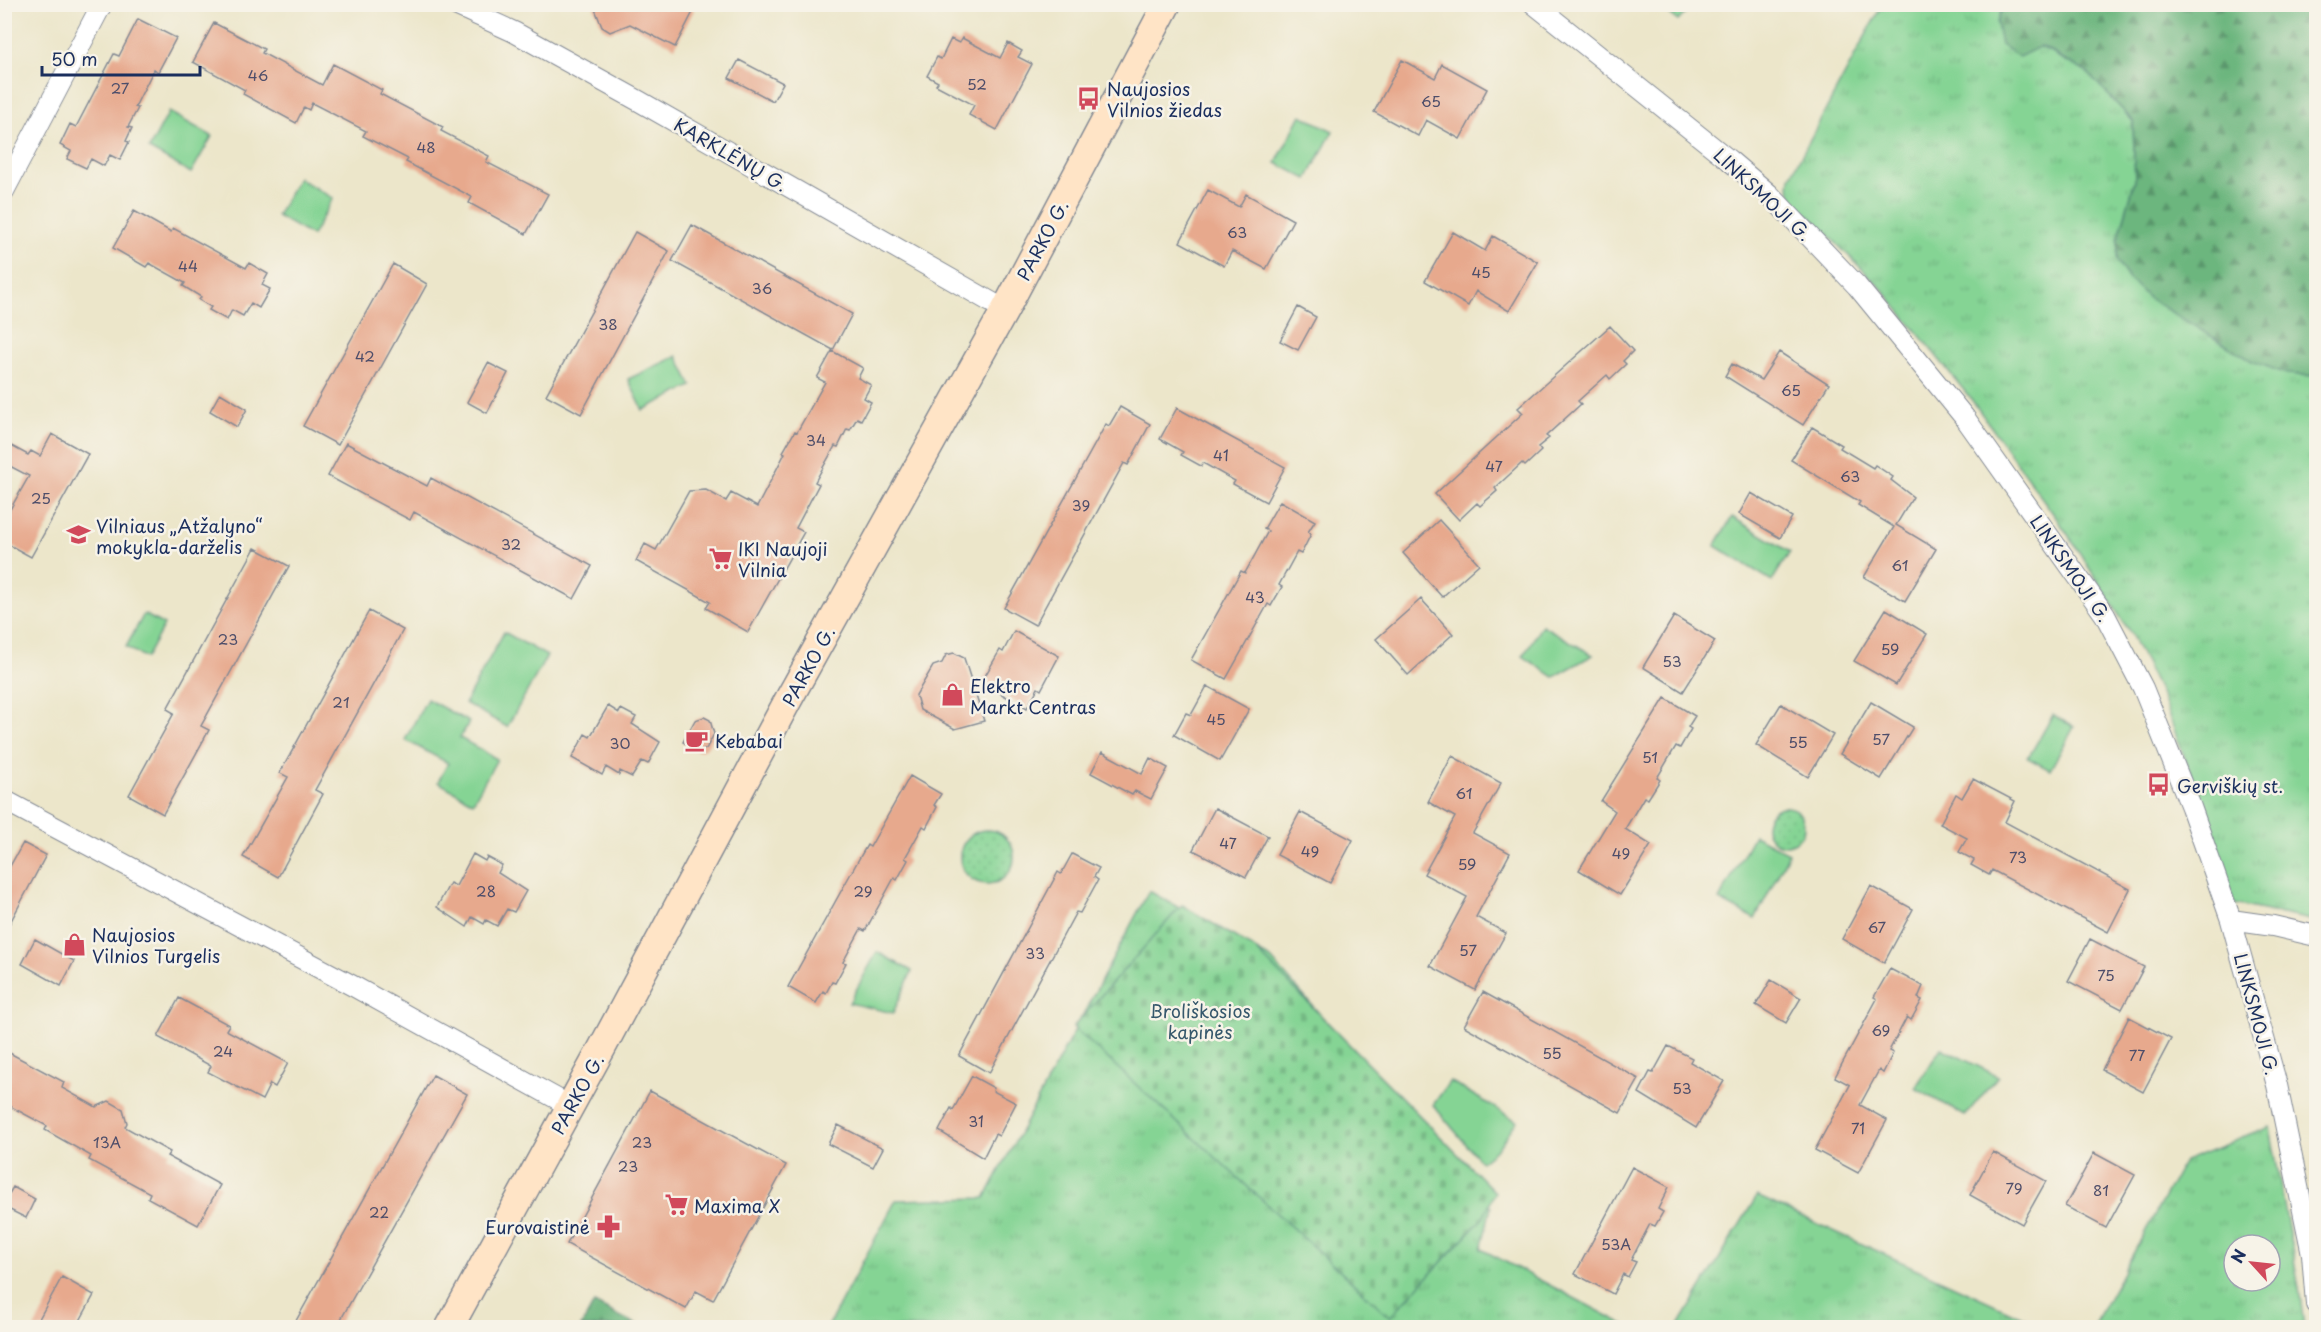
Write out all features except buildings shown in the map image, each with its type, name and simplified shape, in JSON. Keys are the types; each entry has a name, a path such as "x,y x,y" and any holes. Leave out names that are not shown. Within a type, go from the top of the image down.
{"main road":[{"name":"PARKO G.","path":"449,1328 782,713 1005,310 1167,4"}],"street":[{"path":"4,191 102,4"},
{"name":"KARKLĖNŲ G.","path":"453,4 514,32 1005,310"},
{"name":"LINKSMOJI G.","path":"1534,4 1769,194 1857,286 1965,418 2105,615 2143,688 2191,807 2232,920 2277,1085 2314,1254 2316,1304"},
{"path":"4,800 355,987 570,1106"},
{"path":"2232,920 2316,936"}],"green space":[{"path":"1657,5 1693,5 1678,21"},
{"path":"1882,5 2003,5 1997,23 2088,73 2133,121 2135,181 2118,240 2287,374 2316,376 2316,921 2234,904 2194,782 2161,695 2131,634 2067,533 1971,399 1883,290 1794,201 1789,187 1790,177"},
{"path":"2003,5 2316,5 2316,376 2287,374 2252,361 2148,298 2127,277 2117,260 2118,240 2135,181 2133,121 2088,73 2041,46 2019,57 2001,45 1997,23"},
{"path":"169,112 212,136 191,173 149,149"},
{"path":"1301,115 1333,131 1307,179 1276,163"},
{"path":"298,178 333,198 312,236 277,216"},
{"path":"677,356 692,386 643,410 628,379"},
{"path":"1732,517 1790,552 1772,581 1715,546"},
{"path":"144,614 164,625 146,658 126,647"},
{"path":"1542,625 1593,655 1554,677 1523,656"},
{"path":"504,632 547,656 507,727 465,703"},
{"path":"427,699 469,722 460,738 497,759 473,802 438,782 448,763 405,740"},
{"path":"2053,715 2074,727 2050,770 2028,758"},
{"path":"1785,807 1799,812 1804,826 1799,840 1785,845 1771,840 1766,826 1771,812"},
{"path":"987,830 997,832 1006,838 1012,847 1014,857 1012,867 1006,876 997,882 987,884 977,882 968,876 962,867 960,857 962,847 968,838 977,832"},
{"path":"1754,835 1789,853 1755,919 1719,900"},
{"path":"1149,891 1271,959 1491,1207 1481,1249 1629,1327 827,1328 896,1200 985,1198"},
{"name":"Broliškosios kapinės","path":"1182,905 1255,949 1495,1192 1482,1219 1390,1317 1073,1027"},
{"path":"877,952 912,971 893,1013 849,1003"},
{"path":"1941,1048 1998,1076 1965,1116 1915,1088"},
{"path":"1450,1081 1517,1121 1497,1149 1481,1162 1433,1105"},
{"path":"2270,1127 2304,1327 2093,1327 2184,1161"},
{"path":"1757,1196 2044,1327 1678,1327"},
{"path":"594,1303 641,1327 581,1327"}],"place":[{"name":"Naujosios Vilnios žiedas","path":"1089,98"},
{"name":"Vilniaus „Atžalyno“ mokykla-darželis","path":"78,535"},
{"name":"IKI Naujoji Vilnia","path":"720,558"},
{"name":"Elektro Markt Centras","path":"952,695"},
{"name":"Kebabai","path":"697,740"},
{"name":"Gerviškių st.","path":"2159,785"},
{"name":"Naujosios Vilnios Turgelis","path":"74,944"},
{"name":"Maxima X","path":"676,1205"},
{"name":"Eurovaistinė","path":"608,1226"}]}
